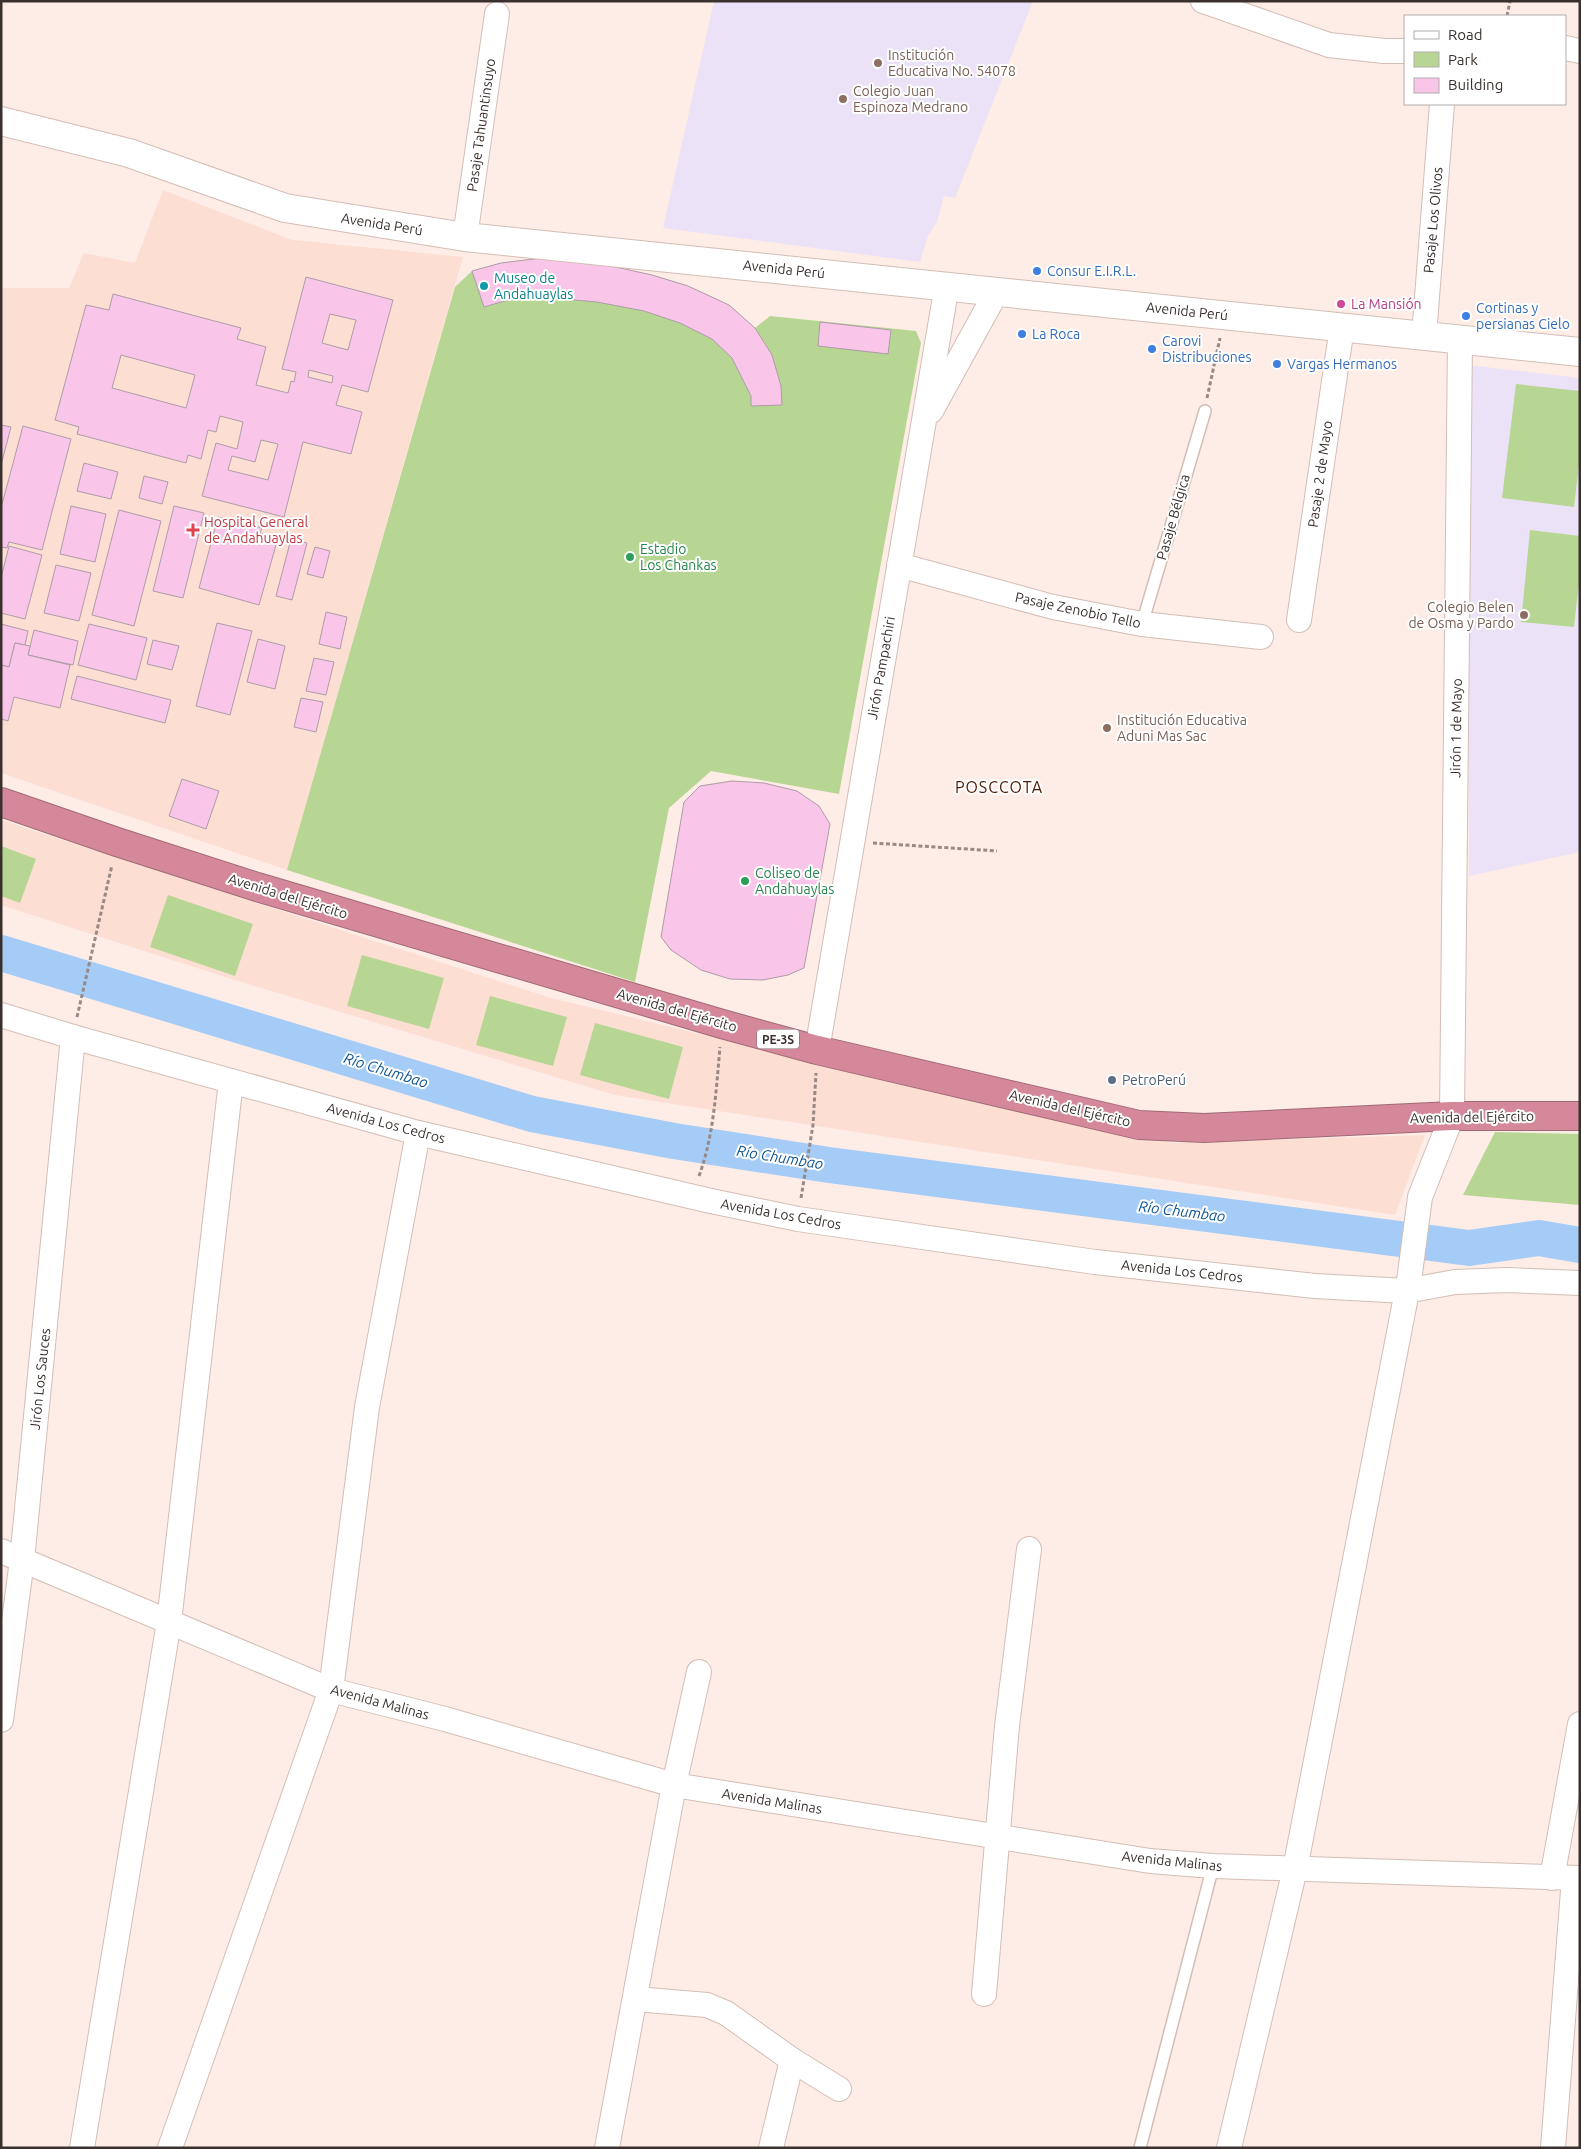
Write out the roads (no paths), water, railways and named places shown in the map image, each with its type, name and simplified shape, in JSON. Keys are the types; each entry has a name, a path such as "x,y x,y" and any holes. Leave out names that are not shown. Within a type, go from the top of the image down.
{"highway":[{"name":"Avenida del Ejército","path":"1,802 257,887 722,1024 817,1050 1139,1125 1204,1128 1452,1116 1580,1116"}],"street":[{"path":"1203,1 1329,46 1404,51"},
{"name":"Pasaje Tahuantinsuyo","path":"465,237 497,14"},
{"path":"1566,48 1580,51"},
{"name":"Pasaje Los Olivos","path":"1424,336 1442,105"},
{"name":"Avenida Perú","path":"1,121 128,154 285,208 465,237 947,285 997,292 1580,352"},
{"name":"Jirón Pampachiri","path":"817,1050 947,285"},
{"path":"922,428 997,292"},
{"name":"Pasaje 2 de Mayo","path":"1299,620 1342,327"},
{"name":"Jirón 1 de Mayo","path":"1452,1116 1460,340"},
{"name":"Pasaje Zenobio Tello","path":"899,564 1053,607 1142,624 1260,637"},
{"name":"Avenida Los Cedros","path":"1,1014 73,1037 418,1133 711,1201 798,1219 1094,1262 1315,1286 1408,1286 1507,1280 1580,1283"},
{"name":"Jirón Los Sauces","path":"1,1720 12,1556 73,1037"},
{"path":"82,2148 169,1622 231,1081"},
{"path":"1229,2148 1295,1869 1408,1286 1420,1197 1452,1116"},
{"path":"170,2148 331,1690 367,1408 418,1133"},
{"path":"984,1994 1007,1726 1028,1549"},
{"name":"Avenida Malinas","path":"12,1556 331,1690 445,1719 674,1785 1150,1861 1213,1866 1569,1878"},
{"path":"607,2148 674,1785 699,1672"},
{"path":"1553,2148 1580,1724"},
{"path":"636,1999 707,2005 720,2010 839,2090"},
{"path":"771,2148 792,2060"}],"lane":[{"name":"Pasaje Bélgica","path":"1142,624 1205,411"},
{"path":"1140,2148 1213,1866"}],"waterway":[{"name":"Río Chumbao","path":"1,953 532,1114 674,1141 829,1165 1469,1248 1539,1238 1580,1245"}],"place":[{"name":"Institución Educativa No. 54078","path":"878,63"},
{"name":"Colegio Juan Espinoza Medrano","path":"843,99"},
{"name":"Consur E.I.R.L.","path":"1037,271"},
{"name":"Museo de Andahuaylas","path":"484,286"},
{"name":"La Mansión","path":"1341,304"},
{"name":"Cortinas y persianas Cielo","path":"1466,316"},
{"name":"La Roca","path":"1022,334"},
{"name":"Carovi Distribuciones","path":"1152,349"},
{"name":"Vargas Hermanos","path":"1277,364"},
{"name":"Hospital General de Andahuaylas","path":"193,530"},
{"name":"Estadio Los Chankas","path":"630,557"},
{"name":"Colegio Belen de Osma y Pardo","path":"1524,615"},
{"name":"Institución Educativa Aduni Mas Sac","path":"1107,728"},
{"name":"Coliseo de Andahuaylas","path":"745,881"},
{"name":"PetroPerú","path":"1112,1080"}],"district":[{"name":"POSCCOTA","path":"999,787"}]}
